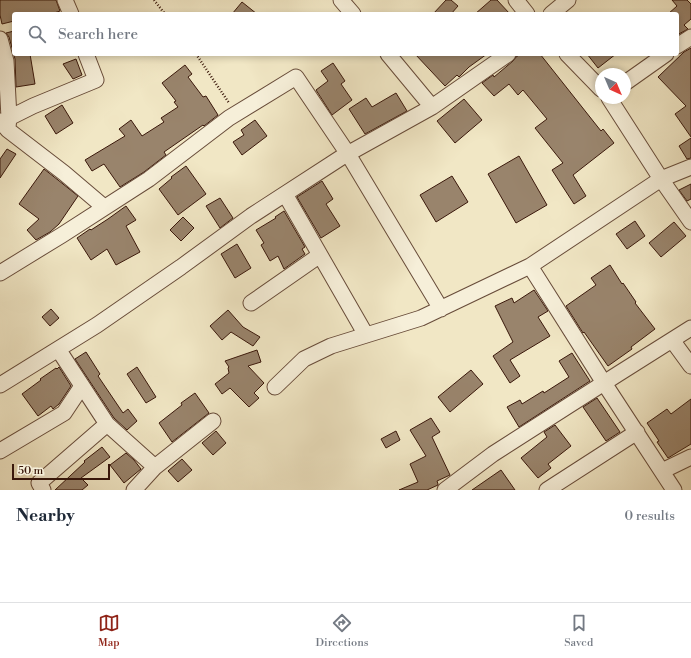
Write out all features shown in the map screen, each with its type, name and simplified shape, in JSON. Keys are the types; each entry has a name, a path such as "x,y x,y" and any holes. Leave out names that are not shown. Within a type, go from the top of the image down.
{"street":[{"path":"65,0 70,12"},
{"path":"341,0 352,12"},
{"path":"516,0 525,12"},
{"path":"553,12 568,0"},
{"path":"679,45 691,37"},
{"path":"0,38 6,61 6,123 104,207"},
{"path":"6,123 33,106 96,80 87,56"},
{"path":"390,56 432,107"},
{"path":"0,385 104,321 251,216 348,154 432,107 505,56"},
{"path":"569,56 595,82"},
{"path":"631,79 663,56"},
{"path":"0,273 149,179 236,113 296,77 348,154 441,309"},
{"path":"613,104 691,222"},
{"path":"275,387 304,359 331,346 421,318 530,266 661,178 691,167"},
{"path":"285,194 366,335"},
{"path":"251,303 320,255"},
{"path":"530,266 674,490"},
{"path":"445,490 492,454 691,328"},
{"path":"672,340 691,366"},
{"path":"58,350 107,424 155,467"},
{"path":"0,451 64,413 82,386"},
{"path":"134,490 155,467 213,421"},
{"path":"43,490 39,484 107,424"},
{"path":"547,490 637,432"},
{"path":"662,471 691,457"}],"path":[{"path":"154,0 163,12"},
{"path":"197,56 236,113"}],"building":[{"path":"0,0 56,0 60,11 12,12 12,22 2,24 0,15"},
{"path":"446,0 451,0 458,6 453,12 435,12"},
{"path":"491,0 497,0 508,12 477,12"},
{"path":"672,0 687,0 691,4 691,19 684,25 688,29 679,34 679,12 670,12 677,6"},
{"path":"242,2 254,12 234,12"},
{"path":"12,32 12,48 9,37 6,33"},
{"path":"691,48 691,137 675,114 686,106 658,77 684,52"},
{"path":"14,56 30,56 35,84 16,87"},
{"path":"417,56 484,56 469,67 459,77 457,75 445,86"},
{"path":"542,56 601,131 603,129 614,143 573,175 586,196 574,204 552,170 563,163 535,128 547,119 523,90 518,95 509,84 494,96 482,83 493,75 494,77 516,57"},
{"path":"589,56 613,56 598,68"},
{"path":"76,59 82,75 73,79 63,64"},
{"path":"333,63 345,81 341,84 352,100 332,115 316,90 328,81 321,71"},
{"path":"185,65 192,74 188,77 203,97 206,96 218,115 164,152 166,155 144,172 120,187 104,164 92,171 85,160 125,136 119,129 131,120 142,136 164,122 161,118 178,107 174,102 176,101 162,83"},
{"path":"396,93 407,111 365,134 349,109 366,98 372,107"},
{"path":"464,99 482,120 455,143 437,121"},
{"path":"62,105 73,123 56,134 45,116"},
{"path":"255,120 267,136 242,155 233,142 244,135 241,130"},
{"path":"691,138 691,158 687,159 679,146"},
{"path":"7,149 16,154 0,178 0,159"},
{"path":"519,156 547,205 516,223 488,174"},
{"path":"186,166 206,194 178,215 159,189 172,178 171,177"},
{"path":"44,169 78,196 59,224 50,232 36,240 27,230 39,219 19,204"},
{"path":"452,176 468,202 436,222 420,195"},
{"path":"322,181 333,199 326,204 340,226 321,238 297,197"},
{"path":"691,184 691,199 687,201 679,190"},
{"path":"220,198 233,218 220,228 206,206"},
{"path":"126,206 136,220 126,226 140,252 116,265 107,249 91,260 77,238"},
{"path":"284,211 305,247 302,249 305,254 284,269 278,256 270,261 261,245 264,243 256,230 276,218 275,217"},
{"path":"183,217 194,228 181,241 170,230"},
{"path":"635,221 645,236 627,249 616,234"},
{"path":"674,222 686,236 661,257 649,243"},
{"path":"237,244 251,268 235,278 221,254"},
{"path":"610,265 636,302 635,303 655,329 631,347 632,349 608,366 584,332 583,333 566,306 596,285 591,278"},
{"path":"534,290 548,311 538,317 550,336 510,360 520,376 510,383 493,356 513,342 495,306 512,298 514,303"},
{"path":"51,309 59,318 50,326 42,317"},
{"path":"228,310 243,327 260,337 253,346 231,332 222,340 210,326"},
{"path":"257,350 261,362 248,366 264,383 254,393 259,398 249,407 230,388 222,394 215,384 229,373 229,367 225,361"},
{"path":"86,352 100,374 98,376 123,413 128,409 137,421 127,430 114,418 75,359"},
{"path":"572,353 590,381 519,427 507,407 520,400 522,404 543,391 544,393 569,377 559,361"},
{"path":"59,367 71,386 59,404 53,409 51,406 38,416 22,394 41,380 40,379"},
{"path":"137,367 156,397 146,403 127,374"},
{"path":"471,370 483,384 450,412 438,397"},
{"path":"195,393 209,413 172,442 159,423 182,405 181,403"},
{"path":"597,398 620,432 606,441 583,407"},
{"path":"691,399 691,444 668,458 657,442 659,441 647,423 667,409 671,414"},
{"path":"431,418 440,432 432,437 450,475 437,481 438,485 427,490 399,490 418,482 410,464 426,456 410,430"},
{"path":"555,425 571,446 548,464 551,468 538,478 521,458 547,437 544,432"},
{"path":"216,431 226,443 213,455 202,443"},
{"path":"396,431 400,440 386,448 381,439"},
{"path":"102,447 110,457 81,478 88,485 82,490 55,490 85,462 84,461"},
{"path":"126,453 141,469 124,483 110,465"},
{"path":"182,459 192,470 178,482 168,471"},
{"path":"501,470 515,490 472,490"}]}
